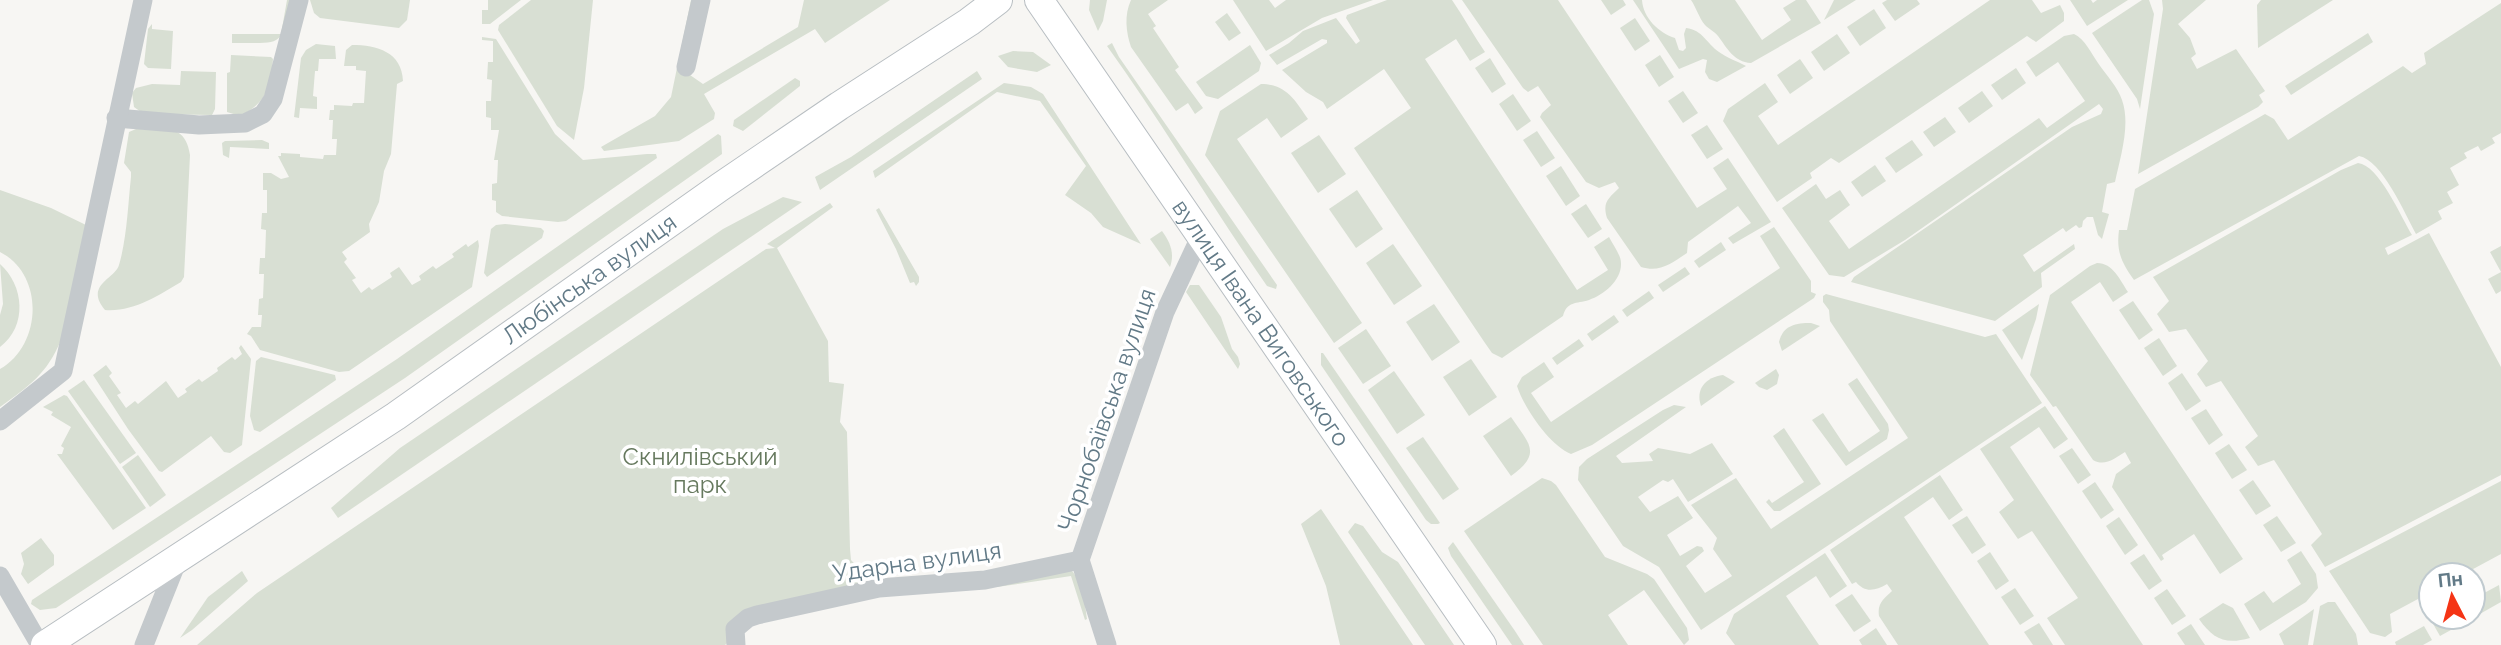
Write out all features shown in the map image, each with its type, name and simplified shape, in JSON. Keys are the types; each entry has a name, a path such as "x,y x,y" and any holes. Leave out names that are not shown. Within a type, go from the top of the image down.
{"main road":[{"name":"Любінська вулиця","path":"43,645 396,416 720,187 959,29 998,0"},
{"name":"вулиця Івана Виговського","path":"1039,0 1482,645"}],"street":[{"path":"0,421 63,371 143,0"},
{"path":"116,118 199,125 255,120 263,114 273,99 299,0"},
{"path":"686,66 701,0"},
{"name":"Чорнобаївська вулиця","path":"1107,645 1080,560 1166,312 1201,235"},
{"path":"144,645 180,556"},
{"name":"Ударна вулиця","path":"735,643 735,629 757,615 879,588 985,579 1080,560"},
{"path":"0,576 43,645"}],"green space":[{"path":"287,0 293,0 285,28 281,35 276,40 232,43 232,34 281,34"},
{"path":"310,0 410,0 407,20 399,28 320,18 314,13"},
{"path":"488,0 521,0 490,24 482,24 482,10 488,10"},
{"path":"531,0 593,0 584,88 574,140 557,126 498,30 499,25"},
{"path":"691,0 707,0 690,75 703,84 798,27 804,0 890,0 825,43 815,29 704,94 715,113 714,119 679,141 604,151 601,147 655,116 671,97"},
{"path":"1090,0 1107,0 1098,31 1089,10"},
{"path":"1131,0 1168,0 1148,14 1156,26 1153,28 1179,67 1175,70 1203,108 1195,114 1188,103 1176,111 1131,47 1126,23"},
{"path":"1233,0 1269,0 1275,8 1286,0 1373,0 1322,18 1266,51"},
{"path":"1387,0 1452,0 1456,6 1485,52 1470,61 1456,39 1425,59 1577,290 1608,270 1594,247 1609,237 1620,257 1619,275 1606,291 1595,298 1570,305 1563,316 1502,358 1492,353 1354,148 1411,108 1384,69 1327,109 1323,102 1306,92 1282,70 1327,43 1327,40 1322,39 1277,65 1269,55 1303,31 1336,18 1356,44 1360,41 1346,18 1347,15"},
{"path":"1462,0 1558,0 1697,208 1727,189 1713,168 1728,158 1771,222 1733,244 1728,238 1751,223 1738,206 1688,242 1687,253 1676,260 1660,268 1641,267 1607,218 1606,204 1619,188 1615,182 1599,188 1586,182 1540,117 1551,105 1538,86 1528,92 1523,88"},
{"path":"1601,0 1623,0 1626,5 1611,15"},
{"path":"1633,0 1642,0 1649,19 1658,29 1675,38 1679,50 1686,48 1686,28 1692,29 1722,54 1746,66 1717,82 1709,79 1705,72 1707,60 1703,59 1679,69"},
{"path":"1691,0 1735,0 1762,40 1791,20 1783,8 1796,0 1806,0 1821,23 1751,63 1745,62 1731,54 1716,34 1705,25"},
{"path":"1834,0 1856,0 1824,20"},
{"path":"1887,0 1917,0 1920,4 1895,21 1882,3"},
{"path":"1990,0 2032,0 2041,13 2060,5 2064,21 2036,42 2027,36 1839,163 1831,158 1810,173 1812,178 1777,202 1723,121 1728,109 1765,83 1778,102 1758,116 1778,145"},
{"path":"2070,0 2091,0 2093,3 2097,0 2128,0 2087,26"},
{"path":"2142,0 2149,0 2154,14 2140,109 2137,99 2092,33"},
{"path":"2162,0 2206,0 2178,24 2190,38 2196,54 2191,58 2197,69 2236,49 2265,91 2259,95 2263,102 2258,107 2138,174 2163,9"},
{"path":"2261,0 2333,0 2258,48 2257,5"},
{"path":"2501,3 2501,133 2492,138 2495,143 2481,151 2478,146 2464,153 2467,158 2450,168 2459,185 2447,192 2453,203 2438,211 2442,219 2416,234 2384,177 2368,160 2359,156 2134,280 2121,257 2118,238 2119,230 2127,230 2135,189 2265,114 2274,119 2288,140 2403,66 2412,73 2426,64 2424,53"},
{"path":"1874,9 1886,28 1860,46 1847,27"},
{"path":"1227,13 1241,33 1229,41 1215,22"},
{"path":"1635,18 1650,41 1635,51 1620,28"},
{"path":"152,24 152,29 173,31 171,69 148,68 144,64 148,29"},
{"path":"2368,33 2373,42 2291,95 2285,86"},
{"path":"1837,34 1850,53 1824,71 1811,52"},
{"path":"2074,34 2085,43 2115,86 2124,110 2124,141 2115,182 2107,184 2102,212 2109,214 2102,239 2098,235 2093,217 2087,217 2082,227 2076,225 2066,232 2063,228 2023,255 2034,272 2074,244 2075,249 2041,273 2042,287 1995,321 1851,282 1854,277 2072,127 2101,114 2103,109 2099,104 1905,240 1844,277 1829,275 1782,208 1816,184 1826,199 1840,190 1850,205 1829,221 1849,249 2039,118 2047,128 2085,101 2058,62 2036,77 2026,62 2064,36"},
{"path":"482,37 496,39 555,134 583,160 647,154 656,154 657,158 566,221 502,216 496,212 496,201 492,200 492,184 497,183 498,160 494,160 499,130 491,130 491,118 486,117 486,101 491,101 492,80 487,79 488,62 493,62 493,41 482,40"},
{"path":"1112,43 1119,57 1277,285 1276,289 1267,286 1107,46"},
{"path":"316,44 335,46 336,59 319,59 313,96 317,97 317,109 300,108 299,118 294,117 301,58 306,50"},
{"path":"352,45 386,52 398,63 403,81 397,84 391,154 384,171 379,202 369,224 370,232 342,252 347,259 344,262 356,278 352,280 361,293 369,287 372,290 392,277 390,273 399,267 412,285 421,280 419,276 433,266 436,269 454,257 452,254 466,244 468,247 478,240 479,246 472,287 349,371 339,372 260,350 247,334 252,327 261,327 262,315 258,315 259,299 263,298 264,274 259,274 260,258 265,258 266,230 261,229 262,213 267,213 267,190 263,190 263,173 271,173 281,179 289,177 278,156 281,156 281,153 323,159 324,155 336,155 337,139 332,139 333,120 329,120 330,110 334,110 334,105 352,106 353,103 364,103 366,71 356,70 356,66 344,66 346,50"},
{"path":"1250,45 1261,63 1259,71 1218,99 1206,96 1196,82"},
{"path":"1013,51 1033,52 1051,65 1037,72 1008,67 998,56"},
{"path":"231,55 273,59 269,86 261,100 240,116 227,112 227,73 230,72"},
{"path":"1660,55 1674,77 1659,87 1645,65"},
{"path":"1490,58 1506,84 1492,93 1475,68"},
{"path":"1800,59 1813,78 1790,94 1777,75"},
{"path":"2016,68 2026,83 2002,100 1991,85"},
{"path":"181,71 216,72 215,109 212,115 150,114 134,107 132,93 136,88 152,84 180,85"},
{"path":"977,71 982,79 820,190 815,177 851,157"},
{"path":"795,78 800,81 800,86 743,131 733,126 734,120"},
{"path":"1004,83 1031,87 1043,94 1141,244 1103,227 1091,213 1065,195 1086,166 1040,101 997,92 875,178 873,171"},
{"path":"1261,84 1283,90 1308,119 1281,138 1267,118 1237,139 1362,323 1334,343 1205,155 1220,111"},
{"path":"1683,91 1698,113 1683,123 1668,101"},
{"path":"1982,91 1993,106 1969,123 1958,108"},
{"path":"1513,94 1531,121 1517,131 1499,104"},
{"path":"1945,117 1956,132 1934,147 1923,132"},
{"path":"1707,125 1723,149 1707,159 1691,135"},
{"path":"136,129 171,130 183,137 187,144 190,155 184,277 181,282 145,302 116,310 105,310 99,301 99,288 116,270 122,255 131,177 131,172 124,163 129,132"},
{"path":"1537,131 1555,158 1541,167 1523,140"},
{"path":"718,134 721,136 722,154 405,378 56,608 40,610 31,604 32,600 397,359"},
{"path":"1319,135 1346,174 1318,193 1291,153"},
{"path":"262,140 269,143 269,149 230,147 229,158 223,155 222,143 225,141"},
{"path":"1912,140 1923,155 1896,173 1885,158"},
{"path":"2358,163 2366,166 2381,182 2412,235 2385,248 2388,255 2429,233 2501,367 2501,475 2325,567 2311,545 2322,534 2274,460 2258,466 2245,447 2258,436 2221,381 2206,387 2197,374 2208,361 2186,329 2169,332 2157,314 2169,301 2153,277 2341,170"},
{"path":"1875,165 1886,181 1862,197 1851,182"},
{"path":"1561,166 1580,196 1566,206 1546,176"},
{"path":"0,190 51,208 86,225 61,340 56,352 36,378 0,407 0,369 14,358 24,344 33,310 25,277 15,263 0,252"},
{"path":"1357,190 1383,229 1356,248 1329,209"},
{"path":"783,197 802,202 338,518 331,508 400,448 723,229"},
{"name":"Скнилівський парк","path":"830,203 833,207 777,248 828,341 829,382 844,384 840,422 847,432 851,560 866,576 866,584 766,606 725,645 197,645 257,593 766,249 775,248 767,244"},
{"path":"1586,204 1602,229 1588,238 1571,214"},
{"path":"879,208 919,277 916,286 914,282 910,283 876,210"},
{"path":"505,224 541,228 544,231 542,238 487,277 484,273 491,229"},
{"path":"1774,227 1811,281 1811,292 1816,294 1814,298 1592,445 1571,454 1547,435 1520,395 1517,386 1522,377 1544,362 1554,377 1531,393 1551,422 1780,268 1760,236"},
{"path":"1162,231 1171,248 1170,267 1150,239"},
{"path":"1721,242 1726,250 1699,268 1694,261"},
{"path":"1393,244 1422,286 1394,305 1366,263"},
{"path":"2501,246 2501,272 2490,252"},
{"path":"2097,263 2112,269 2128,292 2113,302 2100,282 2071,302 2243,559 2220,574 2194,534 2162,555 2164,559 2161,561 2112,487 2116,474 2131,463 2125,452 2102,463 2093,460 2056,406 2053,407 2030,375 2050,295"},
{"path":"0,264 14,283 20,306 15,328 0,347 0,315 3,304"},
{"path":"1685,267 1690,274 1663,292 1658,285"},
{"path":"2501,272 2501,291 2496,294 2488,279"},
{"path":"1190,285 1199,285 1221,317 1232,349 1238,357 1238,369 1186,292"},
{"path":"1649,291 1654,298 1627,317 1622,310"},
{"path":"1826,294 1985,337 1996,334 2042,403 1701,630 1659,567 1623,546 1578,480 1579,467 1587,459 1663,410 1674,405 1686,407 1616,456 1622,463 1653,461 1649,454 1658,448 1690,454 1712,443 1733,474 1688,502 1673,479 1668,482 1663,480 1638,497 1650,512 1678,496 1693,518 1667,535 1680,556 1697,546 1702,547 1704,551 1686,566 1705,593 1732,576 1713,549 1717,538 1691,505 1736,478 1771,529 1908,438 1830,321 1829,310 1823,302 1823,296"},
{"path":"2133,301 2153,330 2139,340 2119,310"},
{"path":"1434,304 1460,342 1432,361 1406,322"},
{"path":"2039,304 2036,319 2022,360 2002,330"},
{"path":"1614,315 1619,322 1592,341 1587,334"},
{"path":"1811,323 1820,326 1782,351 1779,342 1787,329"},
{"path":"1366,329 1391,366 1363,384 1338,348"},
{"path":"2159,338 2177,366 2163,376 2144,348"},
{"path":"1579,339 1584,346 1557,365 1552,358"},
{"path":"241,345 251,359 242,445 230,453 224,452 211,436 162,472 128,429 93,375 106,365 112,373 109,376 121,393 117,395 126,408 135,401 138,404 166,381 178,398 187,392 185,389 199,379 202,382 232,357 235,360 242,354 239,348"},
{"path":"1321,353 1440,523 1431,524 1426,520 1321,365"},
{"path":"261,357 335,375 336,380 260,432 254,430 250,416 256,361"},
{"path":"1471,359 1497,397 1469,416 1443,377"},
{"path":"1776,369 1779,375 1777,384 1767,390 1755,383"},
{"path":"1394,371 1425,415 1397,434 1368,390"},
{"path":"2182,373 2201,401 2186,411 2168,383"},
{"path":"1723,375 1735,382 1701,406 1700,394 1703,385 1712,378"},
{"path":"1857,378 1888,424 1889,430 1887,439 1846,466 1812,420 1823,413 1849,452 1880,431 1848,384"},
{"path":"84,380 136,453 120,464 68,391"},
{"path":"64,395 146,508 113,530 57,454 62,454 64,448 61,446 71,427 43,407"},
{"path":"2045,406 2068,439 2054,449 2039,427 2010,447 2143,645 2065,645 2047,618 2078,598 2032,531 2018,539 1999,512 2014,500 1980,449"},
{"path":"2206,409 2223,435 2209,445 2191,418"},
{"path":"1511,417 1527,441 1530,454 1521,468 1511,476 1483,436"},
{"path":"1784,428 1821,484 1780,511 1774,511 1766,502 1769,499 1772,503 1804,482 1773,436"},
{"path":"1423,437 1459,489 1443,500 1406,448"},
{"path":"2229,444 2247,470 2232,479 2215,453"},
{"path":"2072,448 2091,475 2078,484 2059,456"},
{"path":"138,455 166,495 150,507 122,467"},
{"path":"1940,475 1963,510 1949,520 1933,497 1904,517 1989,645 1898,645 1879,616 1880,604 1892,591 1887,584 1870,590 1856,582 1852,584 1830,550"},
{"path":"1542,478 1556,485 1605,557 1654,579 1687,628 1689,640 1684,645 1644,590 1608,615 1628,645 1543,645 1464,531"},
{"path":"2253,480 2271,506 2256,515 2239,490"},
{"path":"2501,481 2501,554 2487,562 2417,561 2417,600 2390,614 2392,632 2385,637 2370,633 2329,571"},
{"path":"2095,482 2114,510 2101,519 2082,491"},
{"path":"1321,509 1413,645 1340,645 1326,586 1301,524"},
{"path":"1967,516 1986,545 1972,554 1952,525"},
{"path":"2277,516 2296,543 2281,552 2263,525"},
{"path":"2119,517 2138,545 2125,555 2106,526"},
{"path":"1355,523 1363,526 1382,552 1398,562 1454,645 1425,645 1348,532"},
{"path":"41,538 54,555 54,565 28,584 21,574 24,564 21,553"},
{"path":"1453,542 1524,645 1512,645 1451,556 1448,548"},
{"path":"2301,551 2316,574 2318,588 2306,602 2260,631 2244,604 2264,591 2273,603 2301,584 2287,560"},
{"path":"1990,552 2009,581 1996,590 1977,561"},
{"path":"1825,553 1847,586 1830,598 1816,576 1786,596 1819,645 1735,645 1726,633 1734,614"},
{"path":"2144,554 2162,581 2149,590 2130,563"},
{"path":"1071,570 1083,593 1085,620 1071,576 997,587 997,585"},
{"path":"242,571 248,581 180,638 208,597"},
{"path":"2499,585 2501,602 2487,610 2487,591"},
{"path":"2015,588 2034,616 2020,625 2001,597"},
{"path":"2167,589 2186,616 2172,625 2154,598"},
{"path":"1852,594 1871,621 1854,632 1835,605"},
{"path":"2335,602 2356,634 2358,645 2313,645 2320,606"},
{"path":"2223,603 2233,608 2250,638 2233,641 2220,639 2204,626 2199,619"},
{"path":"2314,609 2308,645 2284,645 2279,634"},
{"path":"2039,623 2053,645 2033,645 2024,632"},
{"path":"2191,624 2205,645 2185,645 2177,633"},
{"path":"1876,628 1887,645 1862,645 1859,640"},
{"path":"2417,630 2427,631 2432,640 2423,645 2396,645 2395,642"}]}
